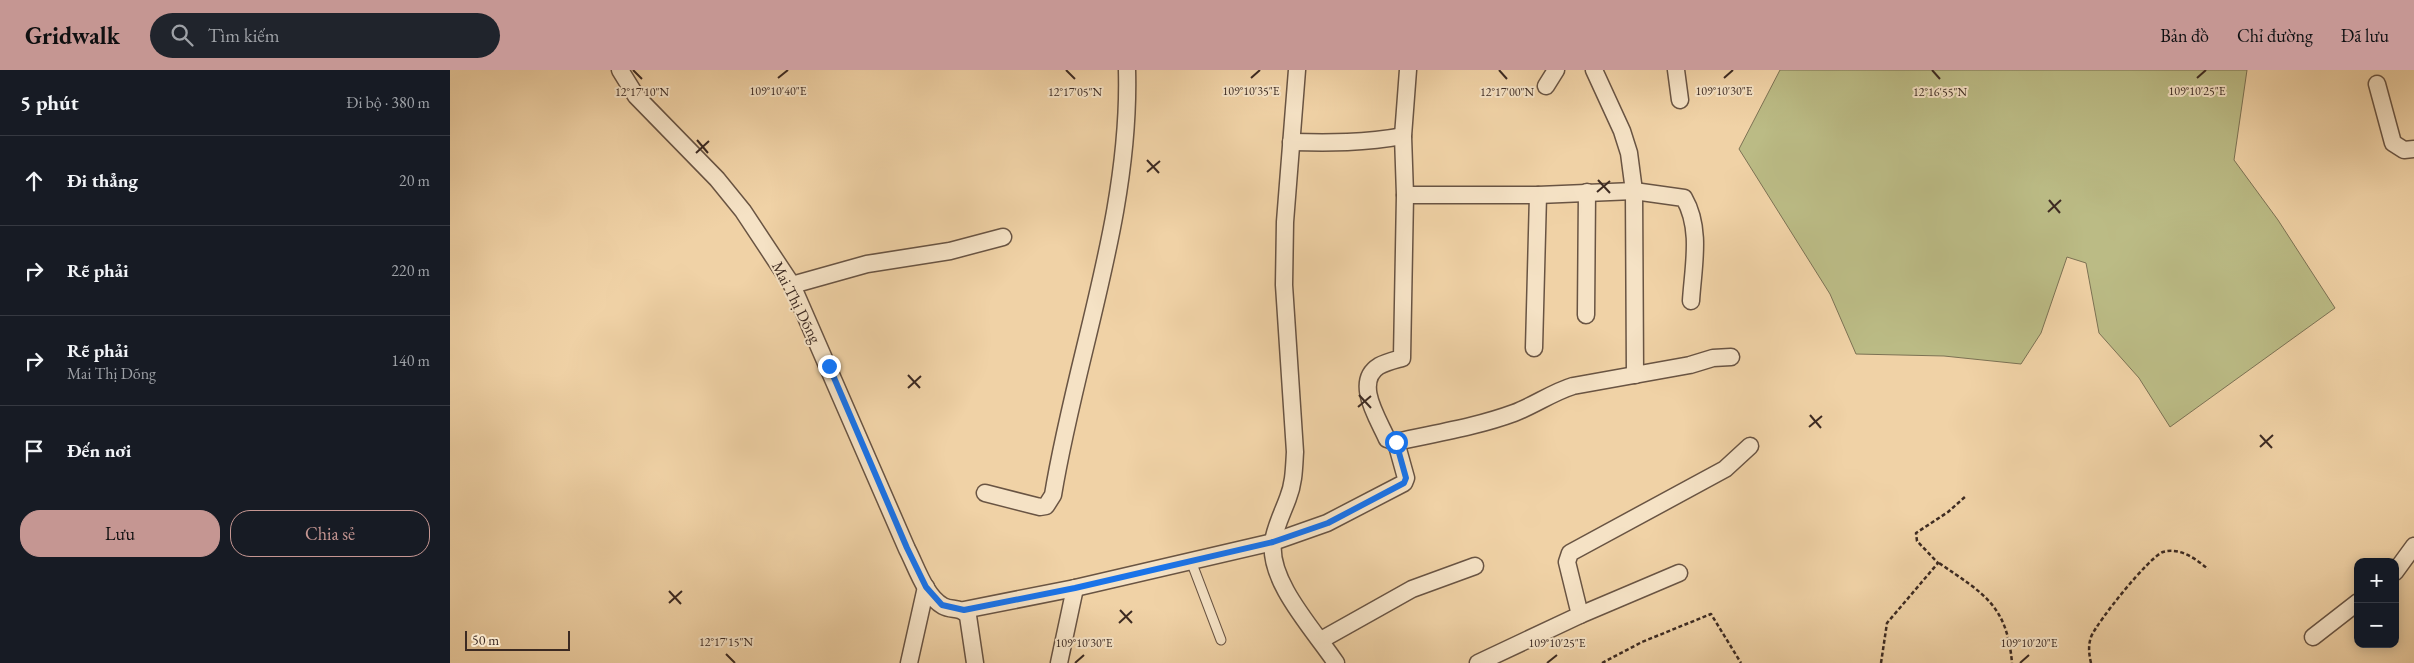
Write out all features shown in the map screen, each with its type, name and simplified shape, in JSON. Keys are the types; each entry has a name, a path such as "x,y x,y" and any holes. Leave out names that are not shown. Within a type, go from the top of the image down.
{"street":[{"name":"Mai Thị Dõng","path":"620,70 636,96 717,179 743,210 792,285 907,548 926,587 942,605 964,610"},
{"path":"985,493 1040,507 1046,506 1053,495 1116,204 1127,112 1127,70"},
{"path":"1298,70 1285,222 1284,285 1292,406 1294,476 1273,542 1274,562 1281,582 1336,663"},
{"path":"1408,70 1403,136 1405,194 1402,358 1379,366 1371,376 1368,392 1387,439 1396,442 1474,426 1516,412 1560,390 1574,386 1690,365 1713,358 1731,357"},
{"path":"1546,86 1556,70"},
{"path":"1594,70 1622,131 1629,154 1634,191 1635,375"},
{"path":"1676,70 1680,100"},
{"path":"2377,84 2393,143 2404,150 2414,149"},
{"path":"1291,142 1370,142 1403,136"},
{"path":"1405,194 1538,194 1634,191 1684,198 1692,212 1696,225 1692,301"},
{"path":"1586,315 1587,192"},
{"path":"1534,348 1538,194"},
{"path":"792,285 867,264 950,251 1003,237"},
{"path":"975,663 970,624 964,610 1075,588 1273,542 1328,523 1404,483 1406,478 1396,442"},
{"path":"1580,615 1567,562 1570,553 1725,469 1750,446"},
{"path":"2399,567 2414,546"},
{"path":"1321,640 1412,589 1475,566"},
{"path":"1478,663 1580,615 1679,573"},
{"path":"909,663 926,587"},
{"path":"1059,663 1075,588"},
{"path":"2313,637 2357,603"}],"lane":[{"path":"1191,561 1221,640"}],"path":[{"path":"1966,496 1948,512 1916,533 1916,541 1938,563 1969,584 1996,607 2008,633 2012,663"},
{"path":"2091,663 2090,644 2098,624 2149,563 2163,552 2179,552 2193,557 2208,569"},
{"path":"1881,663 1888,623 1938,563"},
{"path":"1602,663 1642,642 1710,614 1741,663"}],"green space":[{"path":"1780,70 2247,70 2234,160 2278,220 2335,308 2170,427 2139,378 2099,333 2086,263 2067,257 2041,333 2021,364 1944,356 1856,354 1830,294 1739,149"}],"route":[{"path":"829,366 907,548 926,587 942,605 948,608 964,610 1075,588 1273,542 1302,533 1328,523 1364,502 1404,483 1406,478 1396,442"}]}
